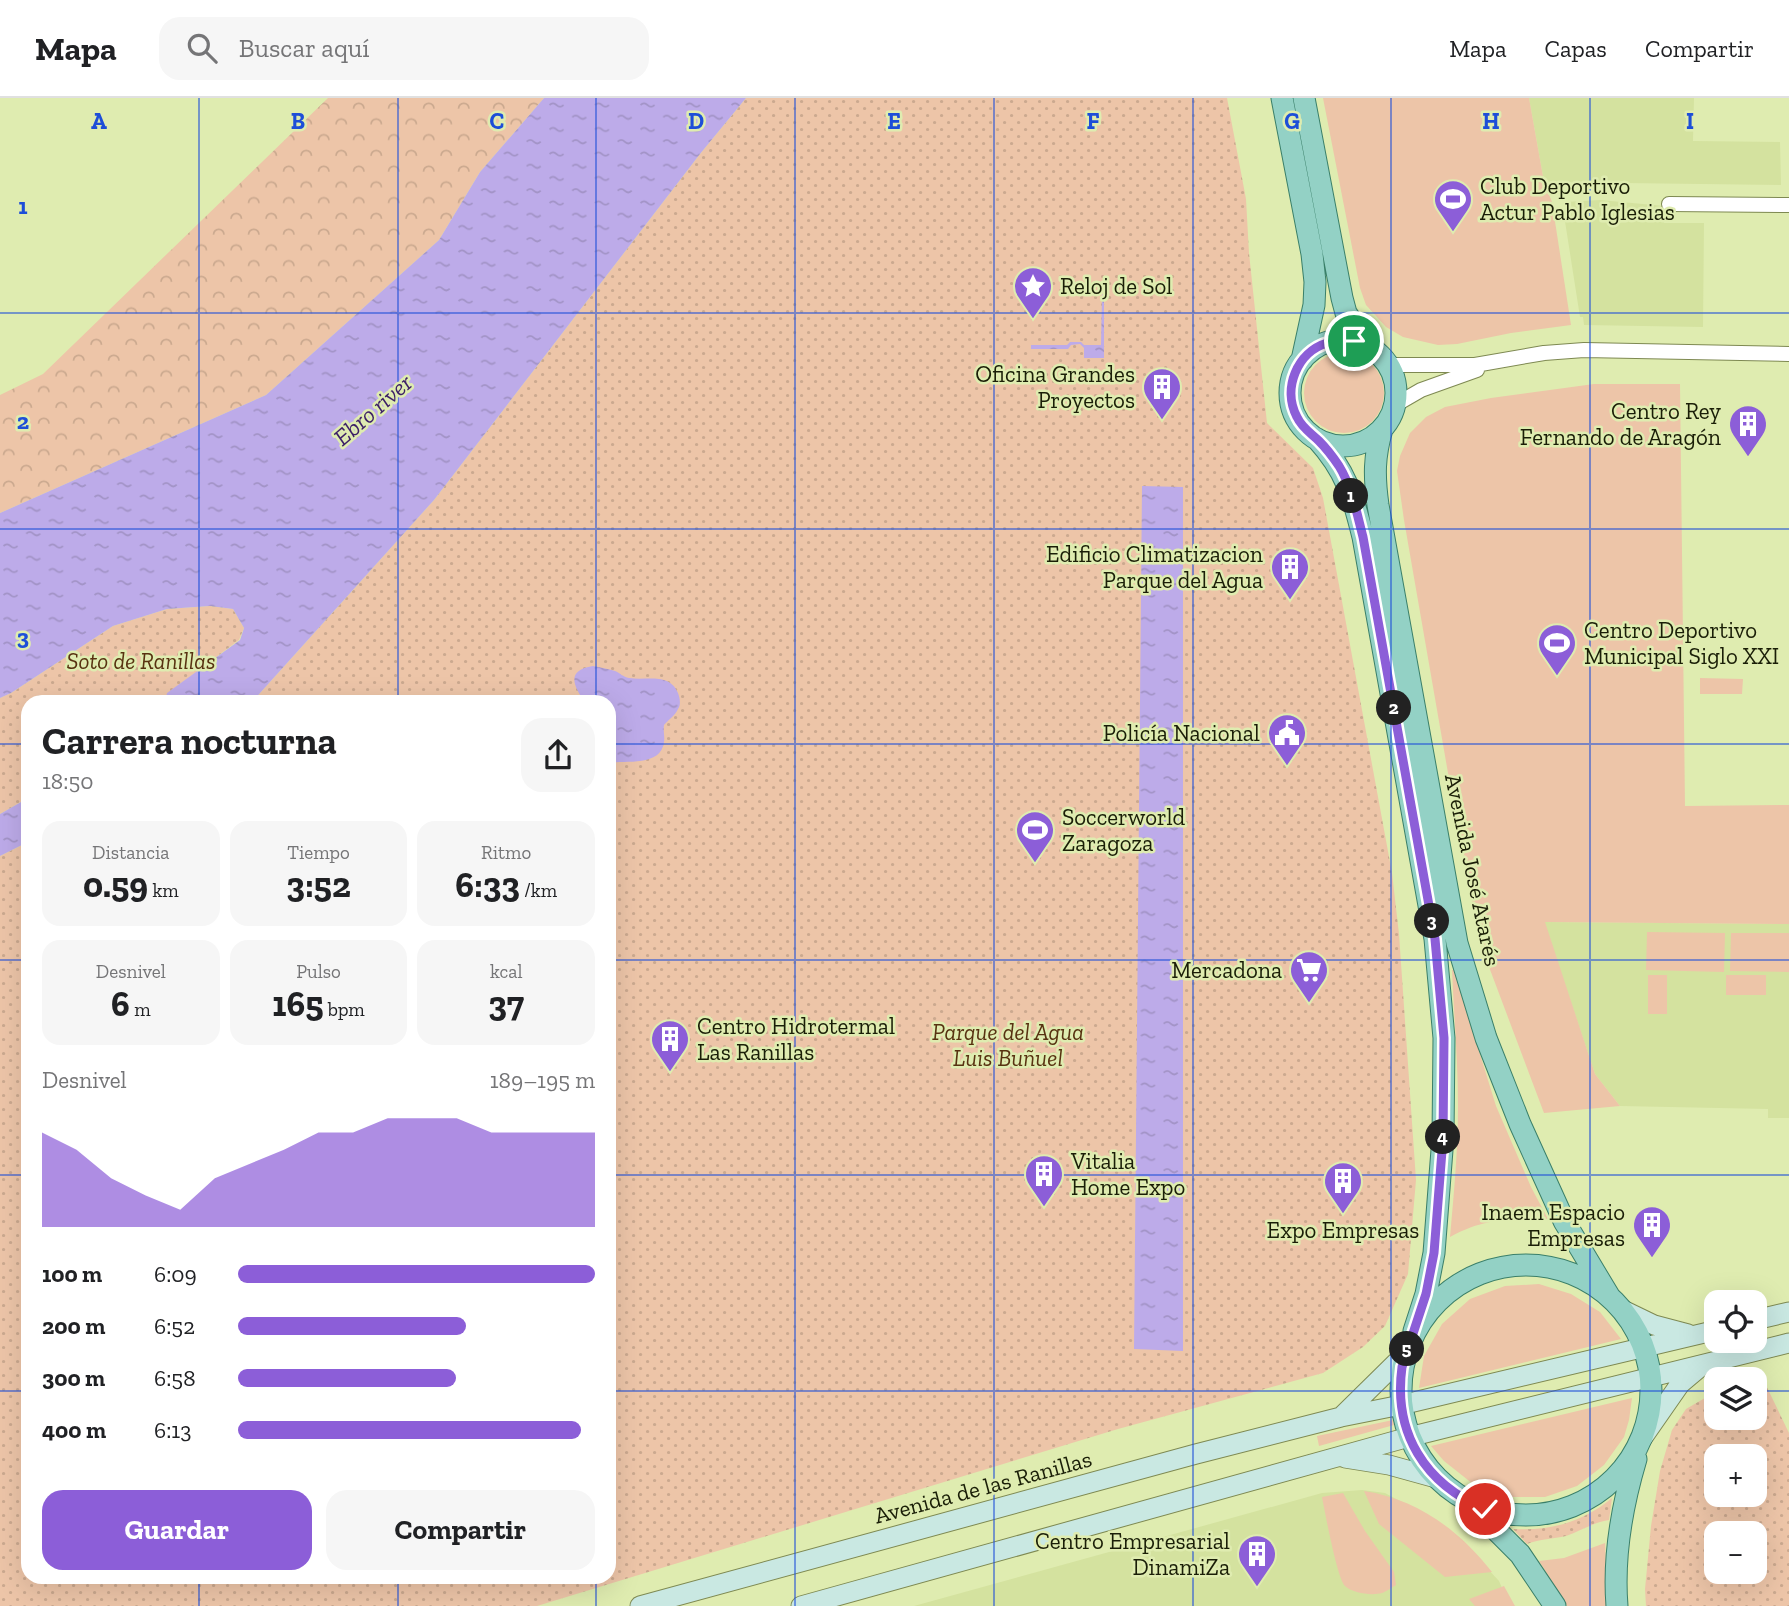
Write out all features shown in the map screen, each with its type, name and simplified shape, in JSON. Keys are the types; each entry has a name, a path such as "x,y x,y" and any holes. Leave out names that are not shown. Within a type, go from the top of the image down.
{"main road":[{"path":"1282,98 1315,282 1314,305 1302,360"},
{"path":"1304,98 1342,298 1346,313 1368,346"},
{"path":"1354,341 1368,346 1380,354 1388,365 1395,384 1395,405 1390,418 1371,438 1358,444 1344,446 1317,439 1296,417 1291,403 1294,373 1312,350 1325,343 1354,341"},
{"name":"Avenida José Atarés","path":"1382,429 1374,467 1378,505 1457,943 1486,1038 1520,1124 1564,1221 1644,1346 1651,1377 1650,1409 1641,1440"},
{"name":"Avenida José Atarés","path":"1317,439 1333,457 1345,478 1363,537 1437,951 1444,1038 1443,1138 1434,1253 1426,1294 1414,1331"},
{"path":"1555,1606 1520,1554 1468,1502 1436,1478 1419,1457 1409,1437 1401,1405 1400,1380 1405,1354 1414,1331 1430,1308 1450,1289 1474,1276 1500,1267 1527,1264 1573,1274 1654,1325 1692,1336"},
{"path":"1767,1317 1789,1312"},
{"name":"Avenida de las Ranillas","path":"640,1606 1340,1417 1704,1333"},
{"path":"802,1606 1409,1437 1789,1343"},
{"name":"Avenida de las Ranillas","path":"1340,1417 1405,1354"},
{"path":"1468,1502 1507,1514 1534,1515 1561,1510 1587,1500 1609,1484 1628,1464 1641,1440 1680,1384 1703,1364"},
{"path":"1616,1606 1618,1545 1626,1493 1641,1440"},
{"path":"1337,1457 1389,1465 1436,1478"}],"street":[{"path":"1669,204 1789,205"},
{"path":"1388,365 1458,366 1584,350 1789,354"},
{"path":"1395,405 1435,384 1497,362"}],"shaded area":[{"path":"1529,98 1694,98 1693,141 1780,142 1781,185 1544,182"},
{"path":"1600,200 1664,206 1664,223 1704,223 1703,327 1584,325 1583,317 1580,317 1564,215 1567,214 1565,202"},
{"path":"1544,922 1789,924 1789,1118 1768,1118 1768,1109 1620,1106 1595,1074"},
{"path":"1362,1490 1385,1493 1462,1541 1499,1581 1510,1606 914,1606 1322,1493"}],"green space":[{"path":"328,98 544,98 480,172 439,240 266,395 0,513 0,395 43,374"},
{"name":"Parque del Agua Luis Buñuel","path":"746,98 1227,98 1246,199 1267,423 1313,468 1323,498 1392,873 1399,934 1416,1180 1408,1274 1385,1326 1363,1347 1323,1373 1118,1429 616,1582 616,695 258,695 434,500"},
{"name":"Club Deportivo Actur Pablo Iglesias","path":"1323,98 1529,98 1544,182 1552,202 1571,325 1438,345 1403,337 1386,327 1366,305 1360,288"},
{"path":"1344,353 1359,356 1372,365 1381,378 1384,393 1381,408 1372,421 1359,430 1344,433 1329,430 1316,421 1307,408 1304,393 1307,378 1316,365 1329,356"},
{"name":"Centro Deportivo Municipal Siglo XXI","path":"1594,384 1680,384 1685,806 1789,805 1789,924 1545,922 1595,1074 1620,1106 1544,1113 1480,943 1397,471 1410,433 1426,417 1445,407"},
{"name":"Soto de Ranillas","path":"210,606 233,609 244,628 239,640 167,695 21,695 21,802 0,814 0,698 113,626 167,609"},
{"path":"1700,678 1743,679 1742,694 1700,694"},
{"name":"Parque del Agua Luis Buñuel","path":"21,846 21,1584 609,1584 537,1606 0,1606 0,856"},
{"path":"1647,932 1725,933 1724,972 1646,970"},
{"path":"1731,933 1789,933 1789,972 1730,971"},
{"path":"1452,970 1496,1106 1548,1219 1486,1223 1450,1237 1458,1106"},
{"path":"1648,975 1667,975 1667,1014 1648,1014"},
{"path":"1726,975 1766,975 1766,995 1726,995"},
{"path":"1539,1284 1571,1294 1600,1312 1621,1339 1419,1388 1424,1356 1442,1324 1470,1299 1505,1286"},
{"path":"1767,1387 1789,1433 1789,1606 1646,1606 1651,1526 1660,1471 1672,1430 1686,1409 1704,1399 1704,1430 1767,1430"},
{"path":"1632,1398 1624,1437 1604,1465 1577,1486 1545,1497 1508,1497 1473,1484 1444,1461 1431,1446"},
{"path":"1393,1420 1394,1425 1319,1446 1317,1436"},
{"path":"1364,1491 1402,1501 1436,1519 1466,1543 1492,1572 1445,1577 1379,1524"},
{"path":"1343,1493 1365,1531 1394,1572 1396,1585 1384,1592 1373,1594 1348,1588 1338,1571 1322,1497"},
{"path":"1612,1498 1609,1520 1566,1536 1527,1544 1513,1529 1566,1523 1590,1513"},
{"path":"1605,1543 1608,1606 1567,1606 1539,1561 1564,1558"},
{"path":"1504,1586 1515,1606 1475,1606 1469,1599"}],"water":[{"name":"Ebro river","path":"544,98 746,98 434,500 258,695 167,695 240,640 244,628 233,609 210,606 167,609 113,626 0,698 0,513 266,395 439,240 480,172"},
{"path":"1102,294 1104,358 1084,358 1084,348 1080,344 1071,345 1068,349 1031,349 1031,345 1067,345 1070,342 1101,345"},
{"path":"1142,486 1183,487 1183,1351 1134,1349"},
{"path":"593,666 615,671 629,678 663,680 674,686 679,695 680,706 664,725 664,742 657,755 642,761 616,763 616,695 580,695 574,679 584,668"},
{"path":"21,802 21,846 0,856 0,814"}],"place":[{"name":"Club Deportivo Actur Pablo Iglesias","path":"1453,233"},
{"name":"Reloj de Sol","path":"1033,320"},
{"name":"Oficina Grandes Proyectos","path":"1162,421"},
{"name":"Centro Rey Fernando de Aragón","path":"1748,458"},
{"name":"Edificio Climatizacion Parque del Agua","path":"1290,601"},
{"name":"Centro Deportivo Municipal Siglo XXI","path":"1557,677"},
{"name":"Policía Nacional","path":"1287,767"},
{"name":"Soccerworld Zaragoza","path":"1035,864"},
{"name":"Mercadona","path":"1309,1004"},
{"name":"Centro Hidrotermal Las Ranillas","path":"670,1073"},
{"name":"Vitalia Home Expo","path":"1044,1208"},
{"name":"Expo Empresas","path":"1343,1215"},
{"name":"Inaem Espacio Empresas","path":"1652,1259"},
{"name":"Centro Empresarial DinamiZa","path":"1257,1588"}],"route":[{"path":"1354,341 1325,343 1312,350 1294,373 1291,403 1296,417 1305,429 1339,466 1357,512 1435,939 1444,1038 1440,1181 1431,1272 1402,1367 1401,1405 1409,1437 1419,1457 1436,1478 1458,1496 1485,1509"}]}
